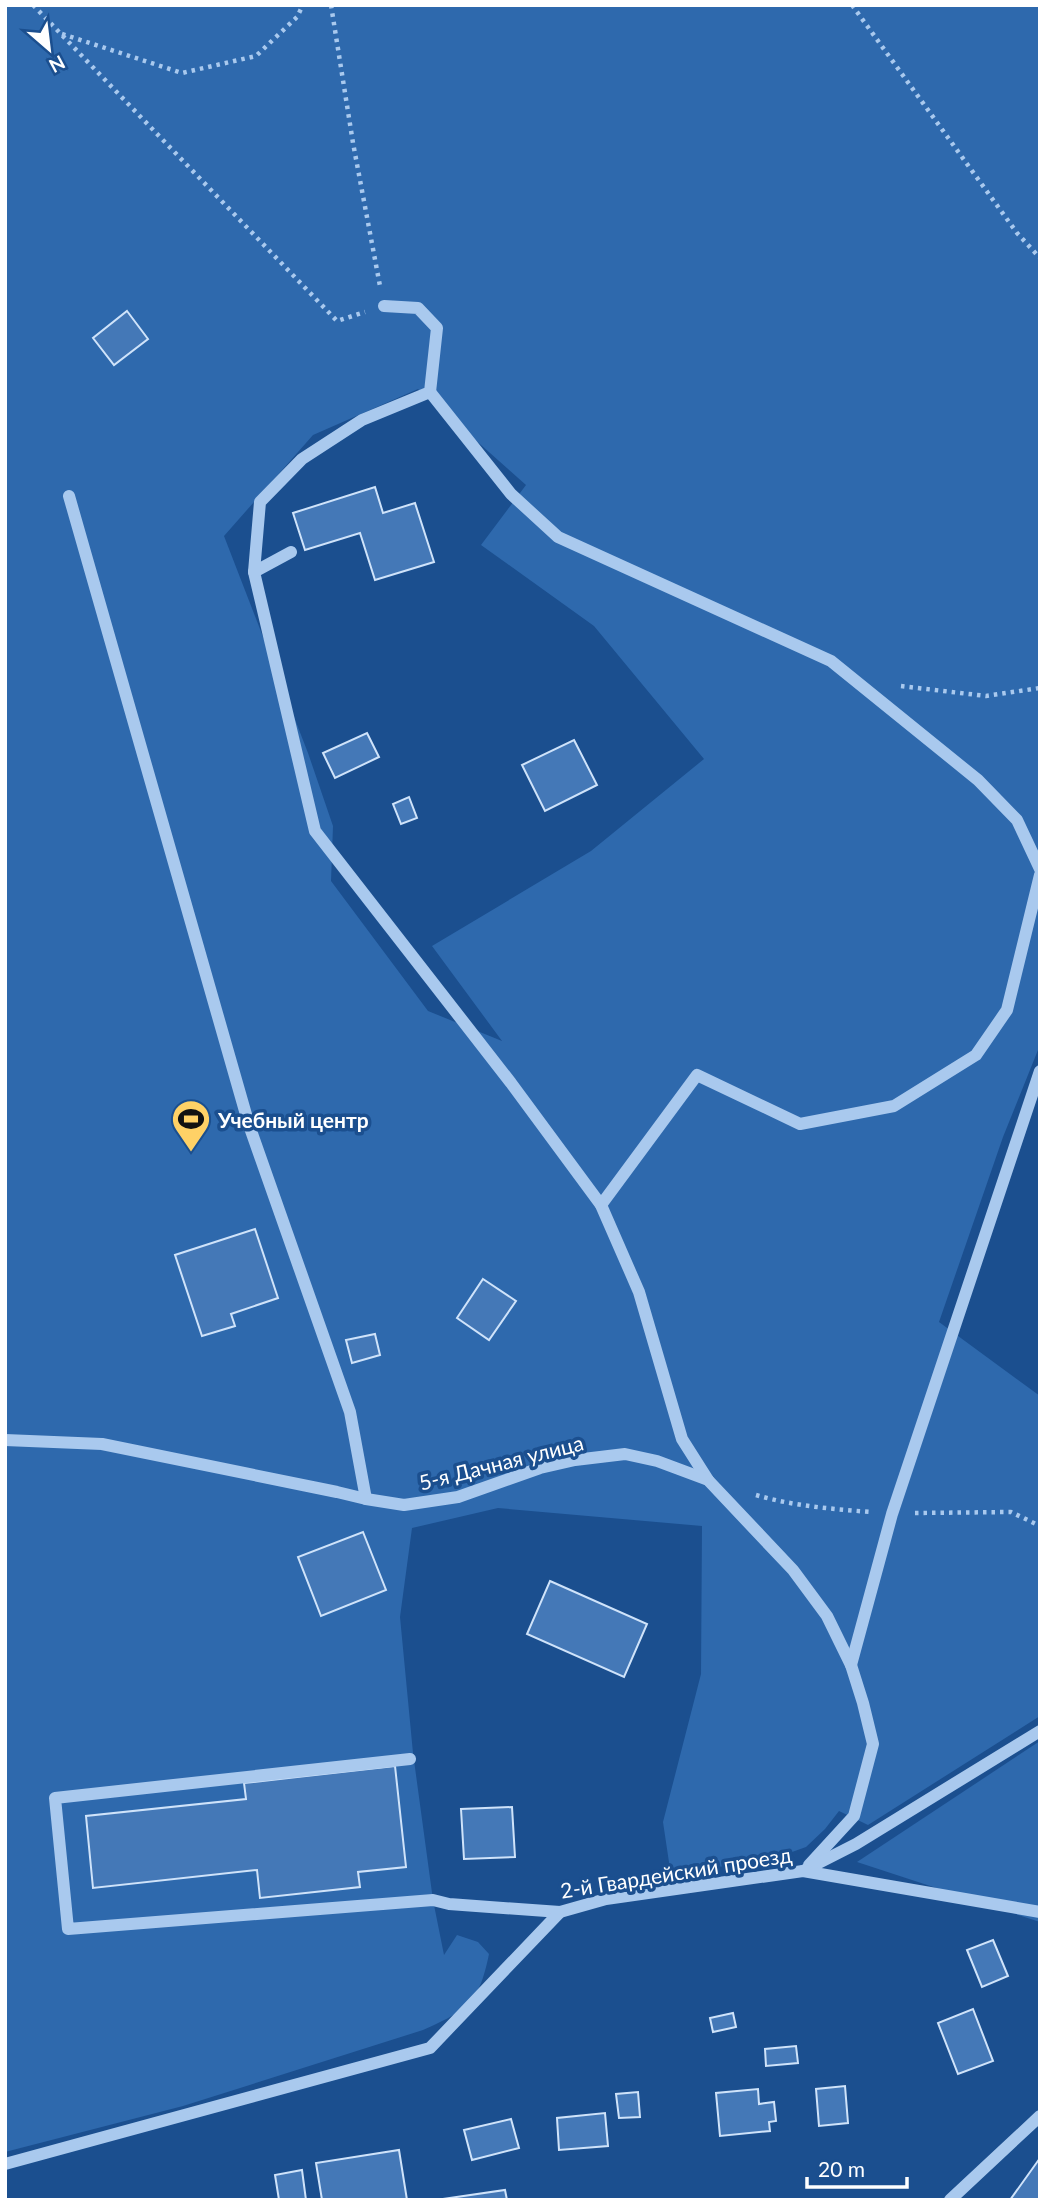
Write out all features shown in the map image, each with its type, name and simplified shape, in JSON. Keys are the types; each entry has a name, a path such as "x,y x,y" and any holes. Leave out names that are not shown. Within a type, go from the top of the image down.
{"street":[{"path":"384,306 418,308 438,328 430,392 511,494 558,537 831,661 986,788 1017,820 1040,869"},
{"path":"430,392 362,420 302,459 260,502 254,572 315,831 511,1083 601,1205 639,1292 682,1439 708,1480"},
{"path":"69,496 250,1125 350,1412 366,1499"},
{"path":"254,572 290,552"},
{"path":"601,1205 697,1074 800,1124 894,1105 976,1055 1007,1010 1040,875"},
{"path":"851,1665 892,1514 1040,1071"},
{"name":"5-я Дачная улица","path":"5,1440 102,1444 404,1505 458,1497 540,1468 575,1460 625,1454 657,1461 708,1480 793,1570 827,1616 851,1665 873,1744 854,1816 803,1871"},
{"name":"2-й Гвардейский проезд","path":"410,1759 55,1798 68,1929 433,1900 449,1904 560,1912 606,1899 803,1871 856,1844 1040,1731"},
{"path":"803,1871 1040,1912"},
{"path":"5,2164 430,2048 560,1912"},
{"path":"950,2200 1040,2116"}],"path":[{"path":"33,5 337,321 384,306 353,143 331,5"},
{"path":"59,33 182,73 256,56 297,17 303,5"},
{"path":"852,5 1017,233 1040,258"},
{"path":"894,685 986,696 1040,688"}],"shaded area":[{"path":"5,5 1040,5 1040,1045 1003,1137 939,1322 1040,1396 1040,1716 868,1825 839,1811 806,1847 756,1865 670,1869 663,1822 701,1674 702,1526 498,1508 412,1528 400,1617 413,1753 433,1900 444,1955 457,1935 478,1942 489,1954 476,1994 451,2017 423,2030 183,2106 5,2152","holes":["418,389 526,485 481,545 594,626 704,759 591,851 432,946 502,1041 428,1011 331,881 333,826 308,753 224,536 313,435"]},
{"path":"1040,1741 1040,1922 857,1862"}],"building":[{"path":"127,311 148,339 114,365 93,338"},
{"path":"375,487 383,513 415,503 434,562 375,580 360,533 305,550 293,513"},
{"path":"367,733 379,757 335,778 323,753"},
{"path":"574,740 597,785 545,811 522,765"},
{"path":"409,797 417,818 401,824 393,804"},
{"path":"255,1229 278,1298 231,1314 235,1326 202,1336 175,1255"},
{"path":"483,1279 516,1301 489,1340 457,1318"},
{"path":"375,1334 380,1355 352,1363 346,1340"},
{"path":"363,1532 386,1590 321,1616 298,1557"},
{"path":"550,1581 647,1624 624,1677 527,1634"},
{"path":"395,1766 406,1867 358,1872 360,1887 260,1898 257,1870 93,1888 86,1816 246,1799 244,1783"},
{"path":"512,1807 515,1857 464,1859 461,1809"},
{"path":"993,1940 1008,1976 982,1987 967,1950"},
{"path":"973,2009 993,2061 958,2074 938,2023"},
{"path":"733,2013 736,2027 713,2032 710,2018"},
{"path":"796,2046 798,2063 766,2066 765,2049"},
{"path":"845,2086 848,2123 819,2126 816,2089"},
{"path":"758,2089 759,2104 774,2102 776,2121 769,2122 770,2131 720,2136 716,2093"},
{"path":"638,2092 640,2117 619,2118 616,2094"},
{"path":"605,2113 608,2146 559,2150 557,2118"},
{"path":"511,2119 519,2148 472,2160 464,2130"},
{"path":"399,2150 407,2200 322,2200 316,2163"},
{"path":"1040,2158 1040,2200 1010,2200"},
{"path":"302,2170 306,2200 279,2200 275,2175"},
{"path":"505,2190 507,2200 436,2200"}],"place":[{"name":"Учебный центр","path":"191,1153"}]}
